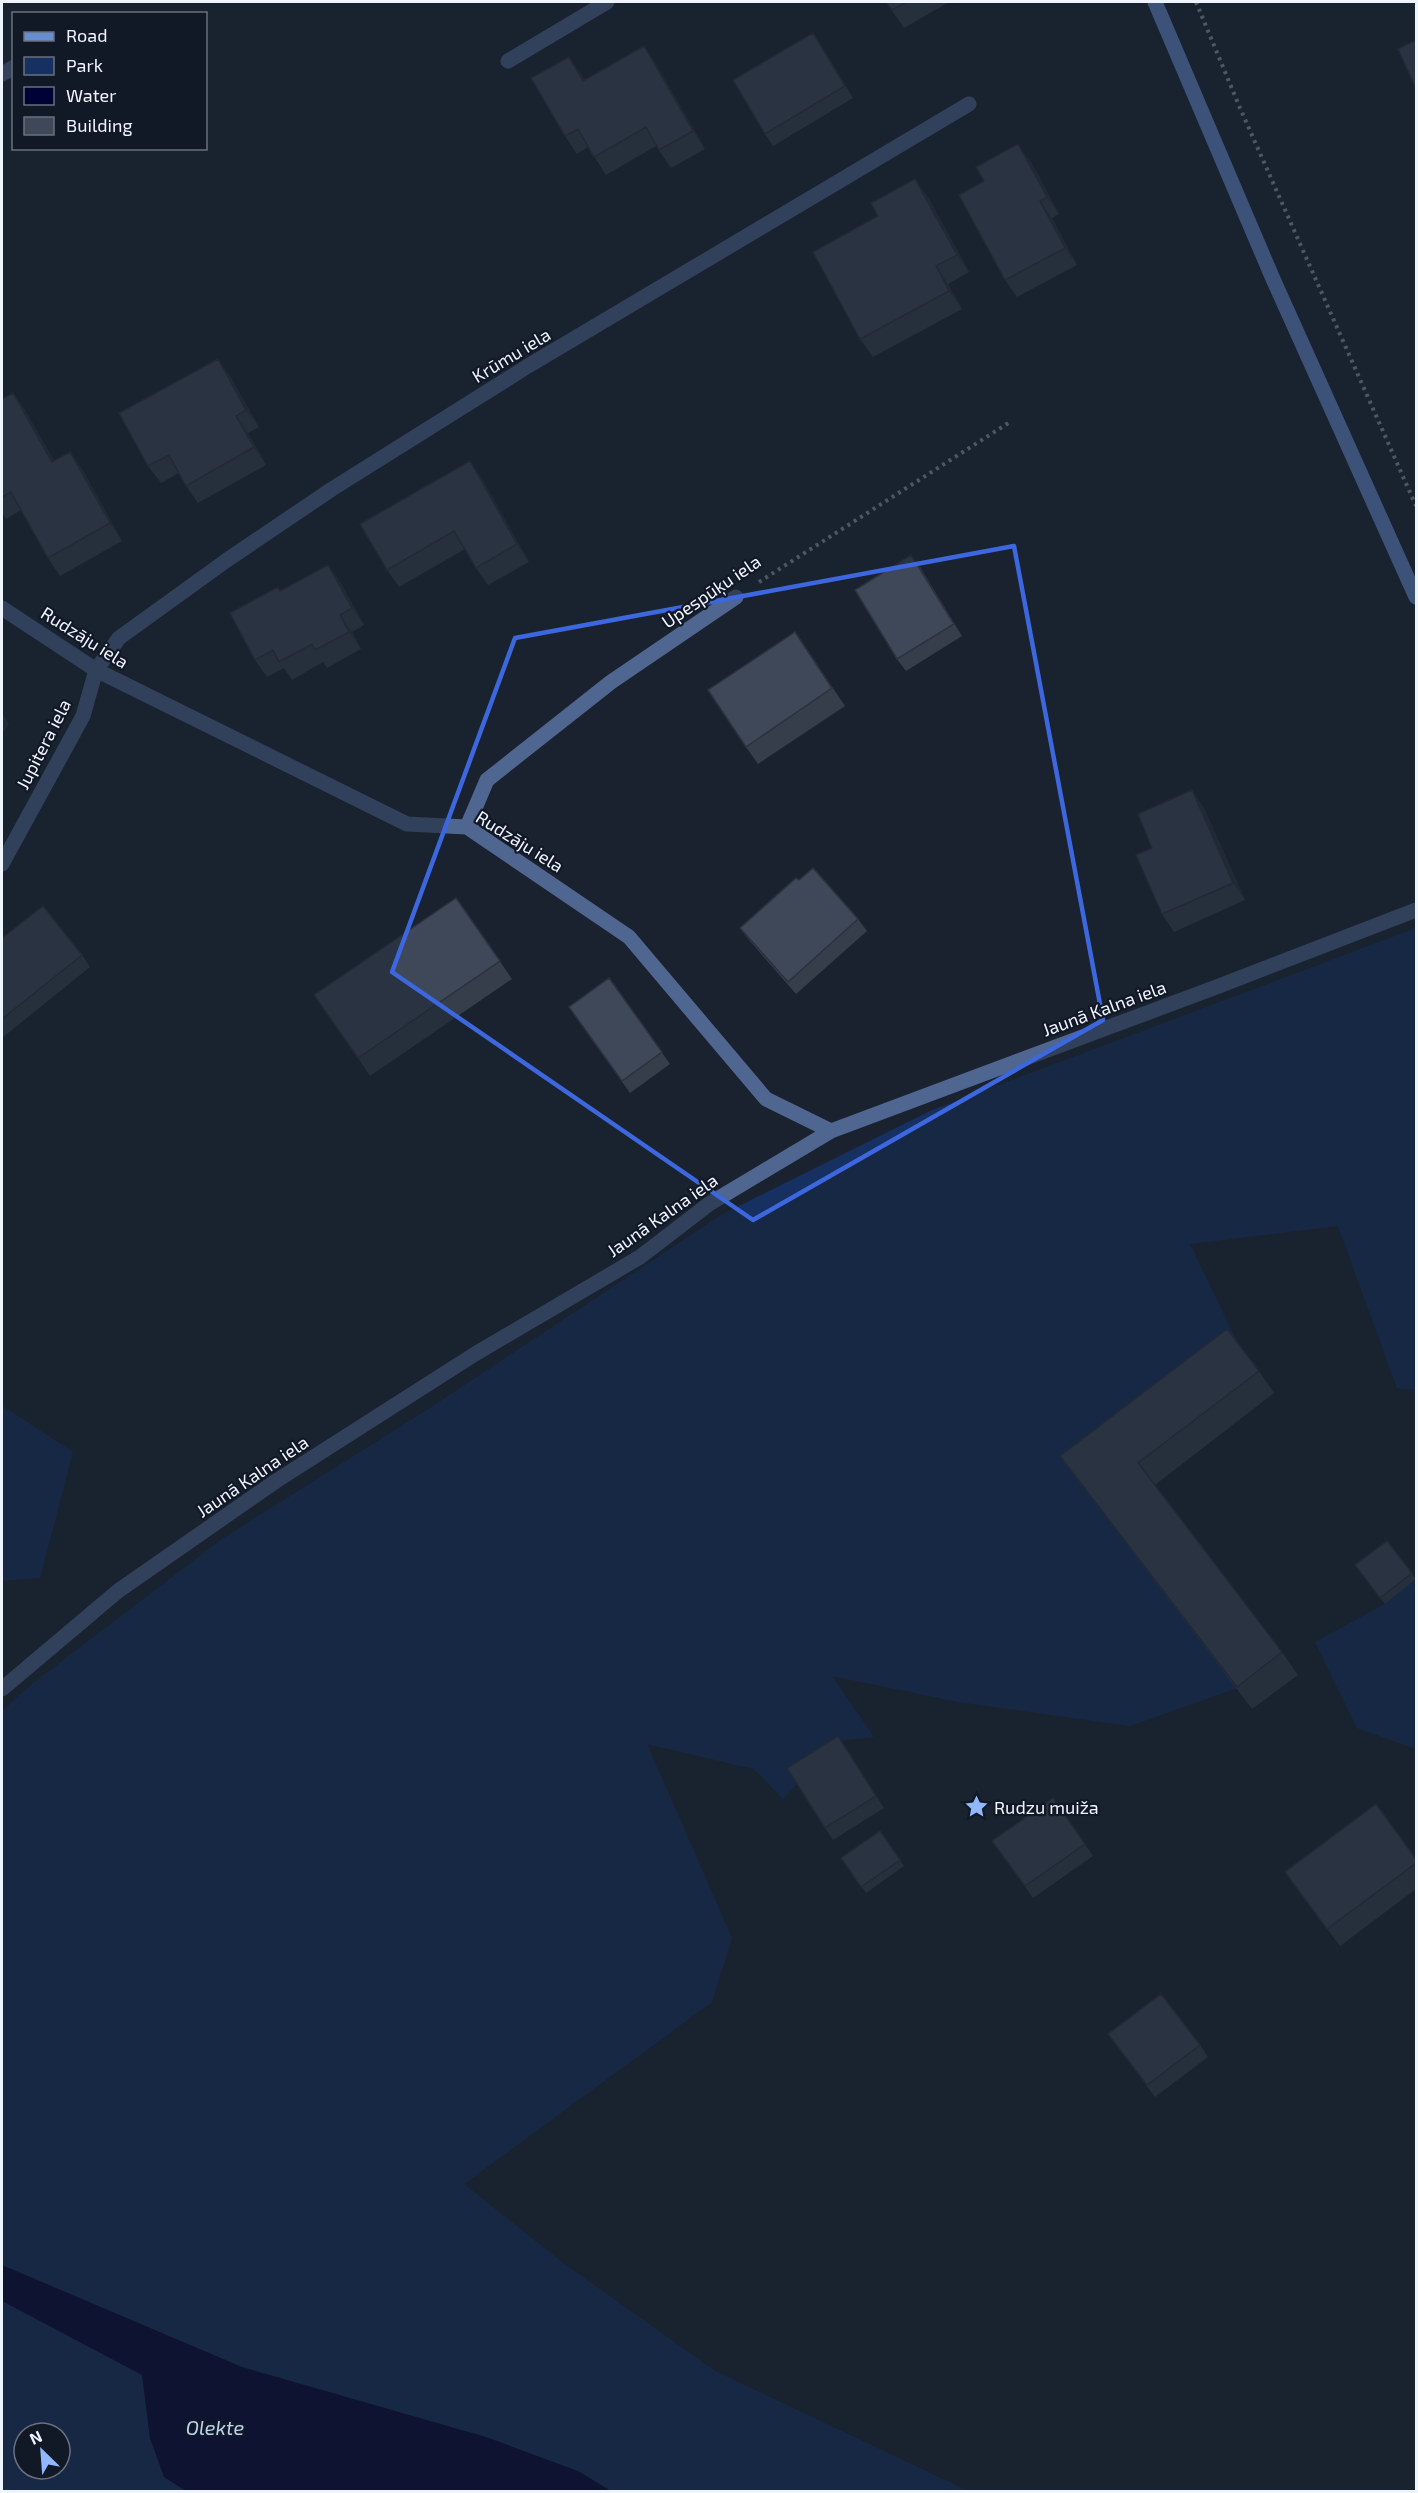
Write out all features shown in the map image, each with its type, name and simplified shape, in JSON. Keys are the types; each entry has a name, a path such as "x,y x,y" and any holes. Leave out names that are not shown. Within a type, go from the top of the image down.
{"main road":[{"path":"1155,2 1273,279 1416,597"}],"street":[{"path":"508,62 607,2"},
{"name":"Krūmu iela","path":"96,670 119,638 227,560 332,489 528,366 969,104"},
{"name":"Upespūķu iela","path":"467,827 487,780 611,682 736,597"},
{"name":"Rudzāju iela","path":"2,608 96,670 407,824 467,827 629,936 766,1099 831,1131"},
{"name":"Jupitera iela","path":"2,864 83,716 96,670"},
{"name":"Jaunā Kalna iela","path":"2,1689 118,1591 276,1481 475,1354 640,1257 709,1204 831,1131 1219,986 1416,909"}],"path":[{"path":"1196,2 1245,119 1416,506"},
{"name":"Upespūķu iela","path":"736,597 1010,422"}],"highlighted area":[{"path":"1014,546 1103,1020 753,1220 392,972 515,638"}],"green space":[{"path":"1416,928 1416,1390 1397,1388 1338,1226 1190,1244 1242,1352 1076,1478 1237,1688 1130,1726 958,1702 832,1676 874,1737 837,1741 783,1799 754,1769 647,1744 732,1938 712,2002 464,2184 563,2263 715,2371 968,2491 611,2491 578,2471 486,2437 242,2367 2,2265 2,1711 32,1684 222,1539 430,1408 721,1215 930,1111"},
{"path":"4,1407 73,1452 40,1578 2,1581 2,1408"},
{"path":"1416,1579 1416,1749 1357,1728 1315,1642 1385,1604"},
{"path":"2,2301 142,2375 150,2438 164,2477 186,2491 2,2491"}],"water":[{"name":"Olekte","path":"2,2265 242,2367 486,2437 578,2471 611,2491 186,2491 164,2477 150,2438 142,2375 2,2301"}],"building":[{"path":"886,2 907,2 892,10"},
{"path":"813,33 845,86 765,134 733,80"},
{"path":"1416,40 1416,89 1398,49"},
{"path":"644,46 693,131 659,150 646,127 594,157 578,129 565,136 531,78 569,57 583,81"},
{"path":"1018,144 1047,197 1040,201 1065,248 1005,280 959,195 984,181 976,167"},
{"path":"915,179 957,255 936,266 949,291 860,339 813,252 878,216 871,203"},
{"path":"218,359 246,410 236,416 254,447 186,486 169,455 148,466 119,413"},
{"path":"13,393 52,462 70,452 110,523 48,558 11,492 2,497 2,399"},
{"path":"470,461 517,544 476,568 454,531 387,570 360,524"},
{"path":"911,555 954,624 897,659 855,590"},
{"path":"328,565 352,608 340,615 349,632 315,650 312,644 279,662 273,650 255,660 230,613 278,587 280,591"},
{"path":"795,632 832,688 746,747 708,690"},
{"path":"1192,790 1233,883 1162,914 1136,855 1152,848 1138,814"},
{"path":"813,868 858,919 788,982 740,928 796,878 799,880"},
{"path":"456,898 500,961 358,1058 314,995"},
{"path":"43,906 82,955 2,1019 2,938"},
{"path":"609,978 662,1052 622,1081 569,1007"},
{"path":"1227,1329 1259,1371 1138,1463 1282,1652 1237,1687 1060,1456"},
{"path":"1387,1541 1412,1573 1380,1598 1355,1565"},
{"path":"838,1736 876,1796 825,1828 787,1768"},
{"path":"1053,1798 1085,1844 1025,1886 992,1841"},
{"path":"1376,1804 1416,1859 1416,1863 1327,1929 1285,1872"},
{"path":"880,1831 900,1860 861,1887 841,1858"},
{"path":"1161,1994 1200,2045 1147,2085 1108,2034"}],"place":[{"name":"Rudzu muiža","path":"976,1807"}]}
